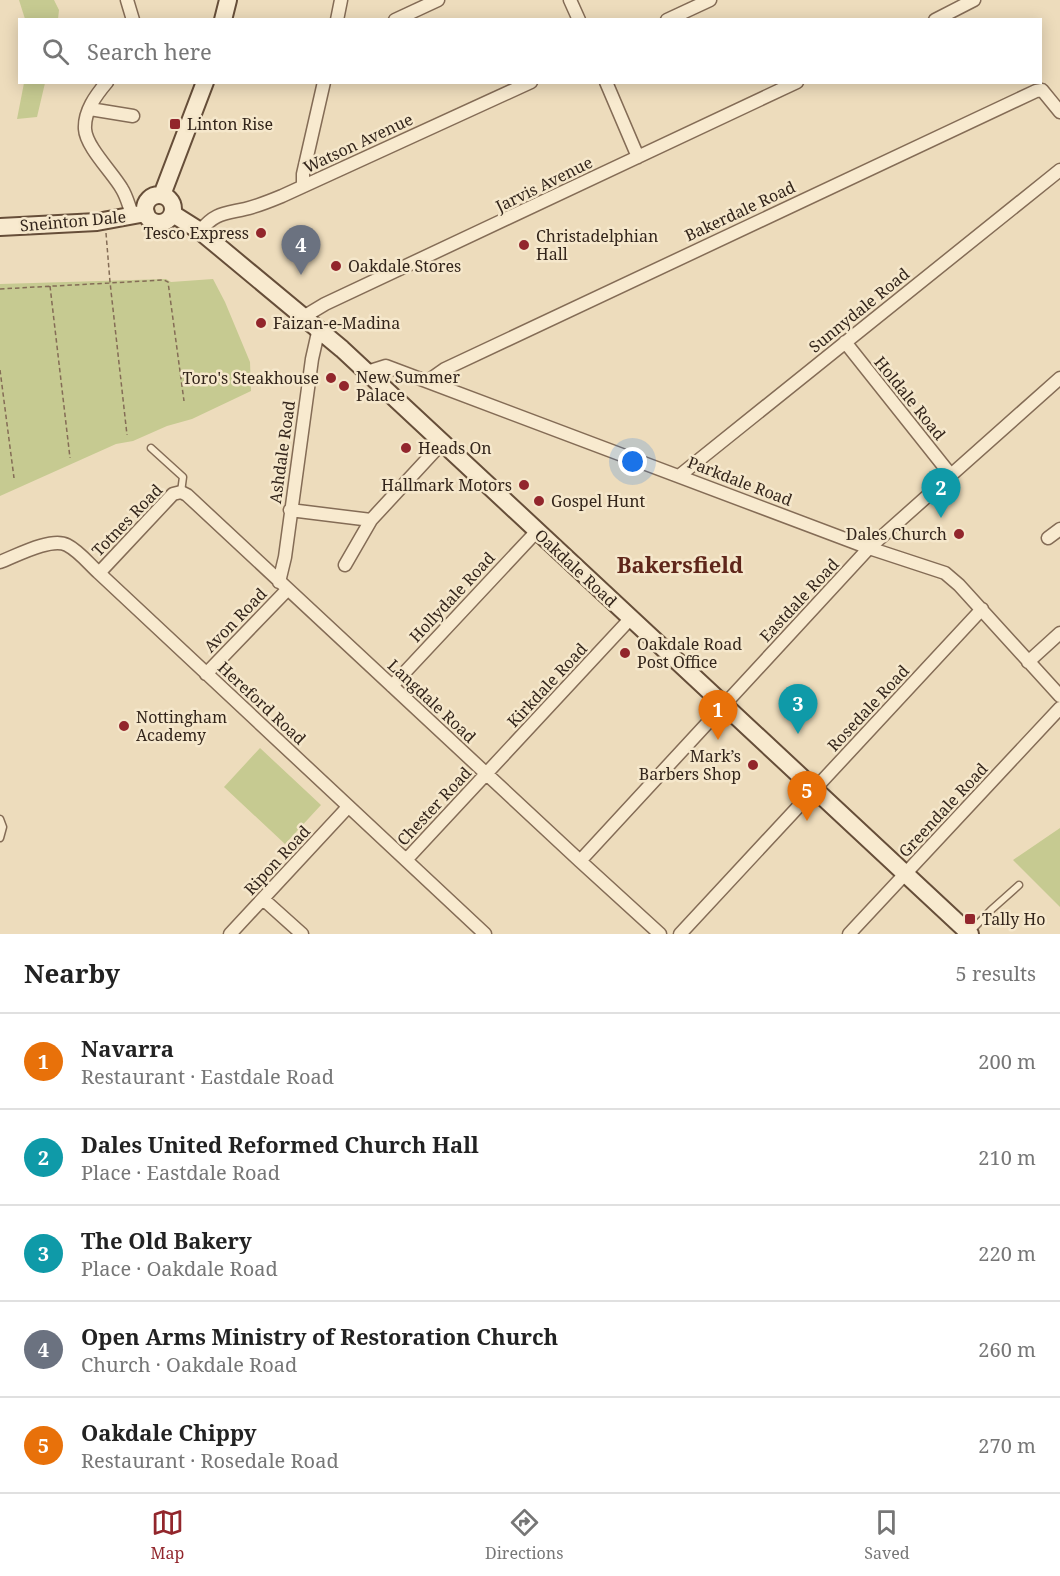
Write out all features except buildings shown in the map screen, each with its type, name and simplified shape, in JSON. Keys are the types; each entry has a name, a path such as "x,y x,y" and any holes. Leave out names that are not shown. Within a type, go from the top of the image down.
{"street":[{"path":"127,0 132,18"},
{"path":"224,18 228,0"},
{"path":"337,18 341,0"},
{"path":"399,18 438,0"},
{"path":"570,0 578,18"},
{"path":"671,18 690,4 710,0"},
{"path":"939,18 974,0"},
{"path":"105,84 95,97 85,129 90,142 139,214"},
{"path":"173,214 173,204 162,195 204,84"},
{"path":"303,186 303,174 324,84"},
{"name":"Watson Avenue","path":"200,231 209,220 219,214 254,207 527,84"},
{"path":"607,84 638,157"},
{"name":"Jarvis Avenue","path":"305,316 325,304 793,84"},
{"name":"Bakerdale Road","path":"428,381 445,369 1036,91 1042,90 1060,112"},
{"path":"90,109 133,116"},
{"name":"Sunnydale Road","path":"679,476 1060,170"},
{"name":"Sneinton Dale","path":"139,214 147,202 156,195 162,195"},
{"name":"Sneinton Dale","path":"0,227 105,221 139,214 159,224 167,221 173,214"},
{"name":"Oakdale Road","path":"173,214 200,231 319,328 969,934"},
{"name":"Ashdale Road","path":"283,586 290,510 312,359 319,328"},
{"name":"Holdale Road","path":"845,342 950,474"},
{"name":"Parkdale Road","path":"367,372 386,366 869,548 945,573 982,609 1060,696"},
{"name":"Eastdale Road","path":"580,861 869,548 1060,378"},
{"path":"345,565 371,520 443,442"},
{"name":"Totnes Road","path":"99,573 174,494 180,492"},
{"name":"Langdale Road","path":"180,492 187,495 660,934"},
{"path":"290,510 371,520"},
{"path":"1048,538 1060,529"},
{"name":"Hollydale Road","path":"392,686 537,531"},
{"name":"Hereford Road","path":"0,562 54,543 66,544 485,934"},
{"name":"Avon Road","path":"206,674 283,586"},
{"name":"Rosedale Road","path":"680,934 982,609"},
{"name":"Kirkdale Road","path":"487,775 631,618"},
{"path":"1028,662 1060,633"},
{"name":"Greendale Road","path":"849,934 1060,708"},
{"name":"Chester Road","path":"406,860 487,775"},
{"name":"Ripon Road","path":"230,934 348,807"},
{"path":"263,899 302,934"}],"lane":[{"path":"152,448 183,477 180,492"},
{"path":"0,819 3,831 0,838"},
{"path":"969,934 1019,885"}],"path":[{"path":"105,221 127,435"},
{"path":"0,289 110,282 164,280 168,282 184,401"},
{"path":"51,286 70,458"},
{"path":"0,370 14,478"}],"green space":[{"path":"19,0 54,0 59,10 58,18 25,18"},
{"path":"24,84 45,84 37,117 17,119"},
{"path":"166,279 171,282 213,279 250,362 251,391 192,419 167,426 133,441 116,444 0,496 0,284"},
{"path":"260,748 321,805 285,844 224,787"},
{"path":"1060,828 1060,907 1013,860"}],"place":[{"name":"Linton Rise","path":"175,124"},
{"name":"Tesco Express","path":"261,233"},
{"name":"Christadelphian Hall","path":"524,245"},
{"name":"Oakdale Stores","path":"336,266"},
{"name":"Open Arms Ministry of Restoration Church","path":"301,275"},
{"name":"Faizan-e-Madina","path":"261,323"},
{"name":"Toro's Steakhouse","path":"331,378"},
{"name":"New Summer Palace","path":"344,386"},
{"name":"Heads On","path":"406,448"},
{"name":"Hallmark Motors","path":"524,485"},
{"name":"Gospel Hunt","path":"539,501"},
{"name":"Dales United Reformed Church Hall","path":"941,518"},
{"name":"Dales Church","path":"959,534"},
{"name":"Oakdale Road Post Office","path":"625,653"},
{"name":"Nottingham Academy","path":"124,726"},
{"name":"The Old Bakery","path":"798,734"},
{"name":"Navarra","path":"718,740"},
{"name":"Mark’s Barbers Shop","path":"753,765"},
{"name":"Oakdale Chippy","path":"807,821"},
{"name":"Tally Ho","path":"970,919"}],"district":[{"name":"Bakersfield","path":"680,564"}]}
